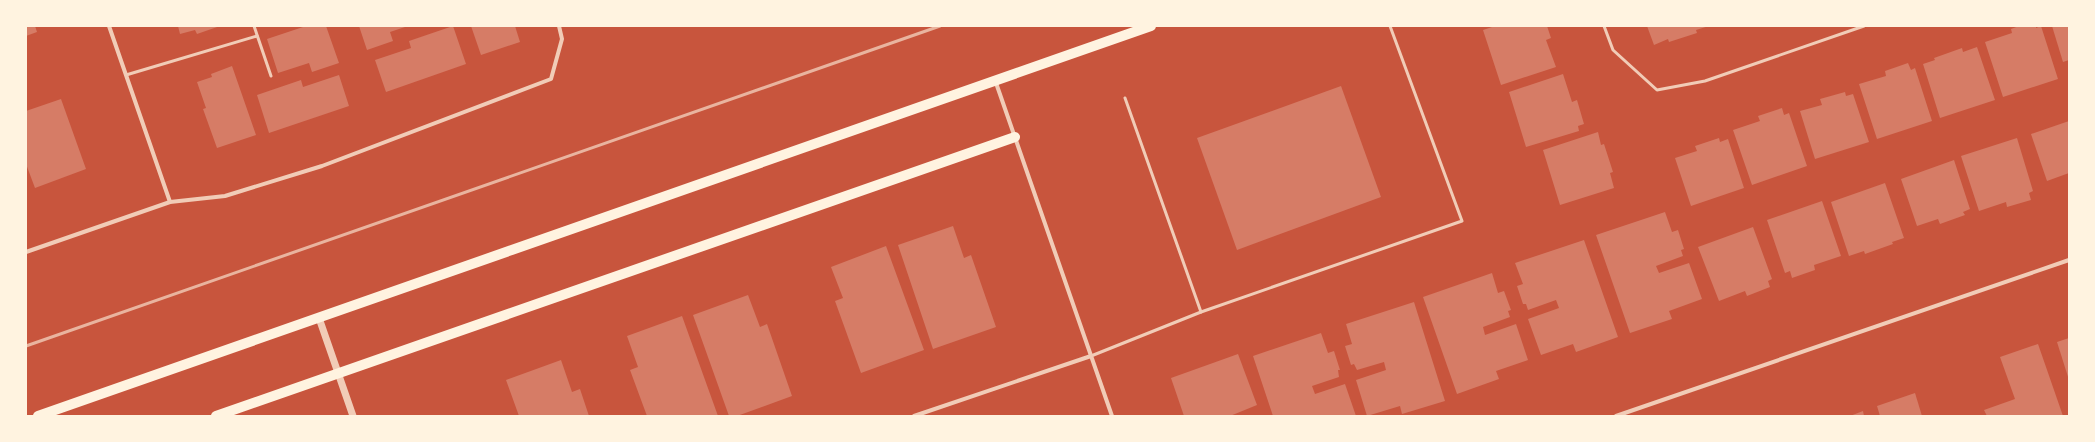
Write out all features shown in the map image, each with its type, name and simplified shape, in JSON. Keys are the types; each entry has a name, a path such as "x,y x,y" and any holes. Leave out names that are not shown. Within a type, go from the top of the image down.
{"main road":[{"path":"38,416 1151,26"},
{"path":"216,416 1014,137"}],"street":[{"path":"109,26 170,202"},
{"path":"26,252 170,202 225,196 322,166 551,79 562,39 559,26"},
{"path":"995,80 1112,416"},
{"path":"1616,416 2069,260"},
{"path":"319,318 353,416"},
{"path":"914,416 1091,356"}],"lane":[{"path":"254,26 270,76"},
{"path":"1091,356 1201,312 1462,221 1390,26"},
{"path":"1604,26 1613,50 1657,90 1705,81 1864,26"},
{"path":"126,75 257,36"},
{"path":"1125,98 1201,312"}],"building":[{"path":"26,26 35,26 37,32 26,36"},
{"path":"178,26 220,26 197,34 195,30 180,34"},
{"path":"306,26 326,26 339,63 312,72 309,63 278,73 267,39"},
{"path":"359,26 408,26 390,32 393,41 367,50"},
{"path":"453,26 466,64 386,92 375,60 411,48 409,41"},
{"path":"471,26 515,26 520,42 481,55"},
{"path":"1495,26 1547,26 1551,38 1546,40 1556,67 1501,85 1483,30"},
{"path":"1647,26 1709,26 1696,30 1697,33 1669,42 1668,39 1654,45"},
{"path":"2019,26 2036,26 2036,28 2041,26 2058,79 2003,97 1985,42 2012,33 2011,29"},
{"path":"2052,26 2069,26 2069,60 2063,62"},
{"path":"1977,47 1995,100 1940,118 1923,64 1935,60 1934,58 1962,48 1963,52"},
{"path":"1908,63 1911,70 1915,68 1932,121 1877,139 1859,84 1886,76 1885,71"},
{"path":"232,66 256,135 217,148 203,109 206,108 197,82 212,77 211,74"},
{"path":"1563,74 1572,102 1577,100 1584,124 1578,126 1579,131 1526,147 1509,92"},
{"path":"339,75 349,106 269,133 257,95 301,80 303,87"},
{"path":"1341,86 1381,197 1237,250 1197,138"},
{"path":"1845,92 1846,96 1853,94 1869,142 1815,159 1800,111 1822,105 1820,99"},
{"path":"61,99 86,169 35,188 26,164 26,111"},
{"path":"1782,108 1784,115 1789,113 1807,166 1752,185 1733,130 1760,121 1758,116"},
{"path":"2069,121 2069,173 2047,181 2031,134"},
{"path":"1598,132 1601,145 1604,144 1613,172 1610,173 1614,188 1560,205 1543,150"},
{"path":"1719,138 1720,142 1728,139 1744,188 1691,206 1675,158 1697,151 1695,146"},
{"path":"2017,138 2033,191 2029,193 2031,200 2007,207 2006,202 1979,211 1961,156"},
{"path":"1954,160 1970,209 1963,212 1965,215 1940,224 1938,219 1917,226 1901,179"},
{"path":"1885,183 1904,238 1892,242 1893,244 1865,254 1864,251 1849,256 1831,202"},
{"path":"1822,201 1841,256 1814,265 1815,270 1792,278 1790,271 1785,273 1767,220"},
{"path":"1665,212 1672,232 1678,230 1684,249 1681,250 1683,256 1656,266 1659,273 1689,263 1702,299 1669,311 1672,319 1630,333 1596,235"},
{"path":"953,226 964,258 971,255 996,327 933,349 898,245"},
{"path":"1753,227 1772,279 1768,281 1770,287 1747,296 1745,291 1719,301 1698,247"},
{"path":"1584,240 1618,337 1576,352 1573,344 1541,355 1528,319 1559,308 1556,300 1528,310 1526,304 1523,304 1517,286 1523,284 1515,263"},
{"path":"886,246 924,350 861,373 835,301 843,298 831,267"},
{"path":"1492,273 1498,293 1504,291 1511,310 1508,311 1510,317 1483,327 1485,335 1516,324 1528,360 1496,371 1499,379 1457,394 1423,297"},
{"path":"748,295 760,327 767,324 792,396 737,416 729,416 693,315"},
{"path":"1414,302 1445,401 1402,414 1400,406 1367,416 1356,380 1386,370 1384,362 1357,370 1354,364 1351,365 1345,346 1352,344 1346,324"},
{"path":"682,316 718,416 647,416 630,370 638,367 627,336"},
{"path":"1321,333 1328,353 1334,351 1340,370 1338,370 1339,377 1312,386 1315,394 1345,384 1356,416 1273,416 1253,356"},
{"path":"2069,338 2069,380 2057,342"},
{"path":"2038,344 2063,416 1987,416 1984,410 2015,399 2000,357"},
{"path":"1238,354 1257,405 1230,416 1184,416 1171,378"},
{"path":"561,360 572,392 580,389 589,416 519,416 506,380"},
{"path":"1915,393 1922,416 1880,416 1877,406"},
{"path":"1863,411 1864,416 1850,416"}],"railway":[{"path":"26,346 940,26"}]}
